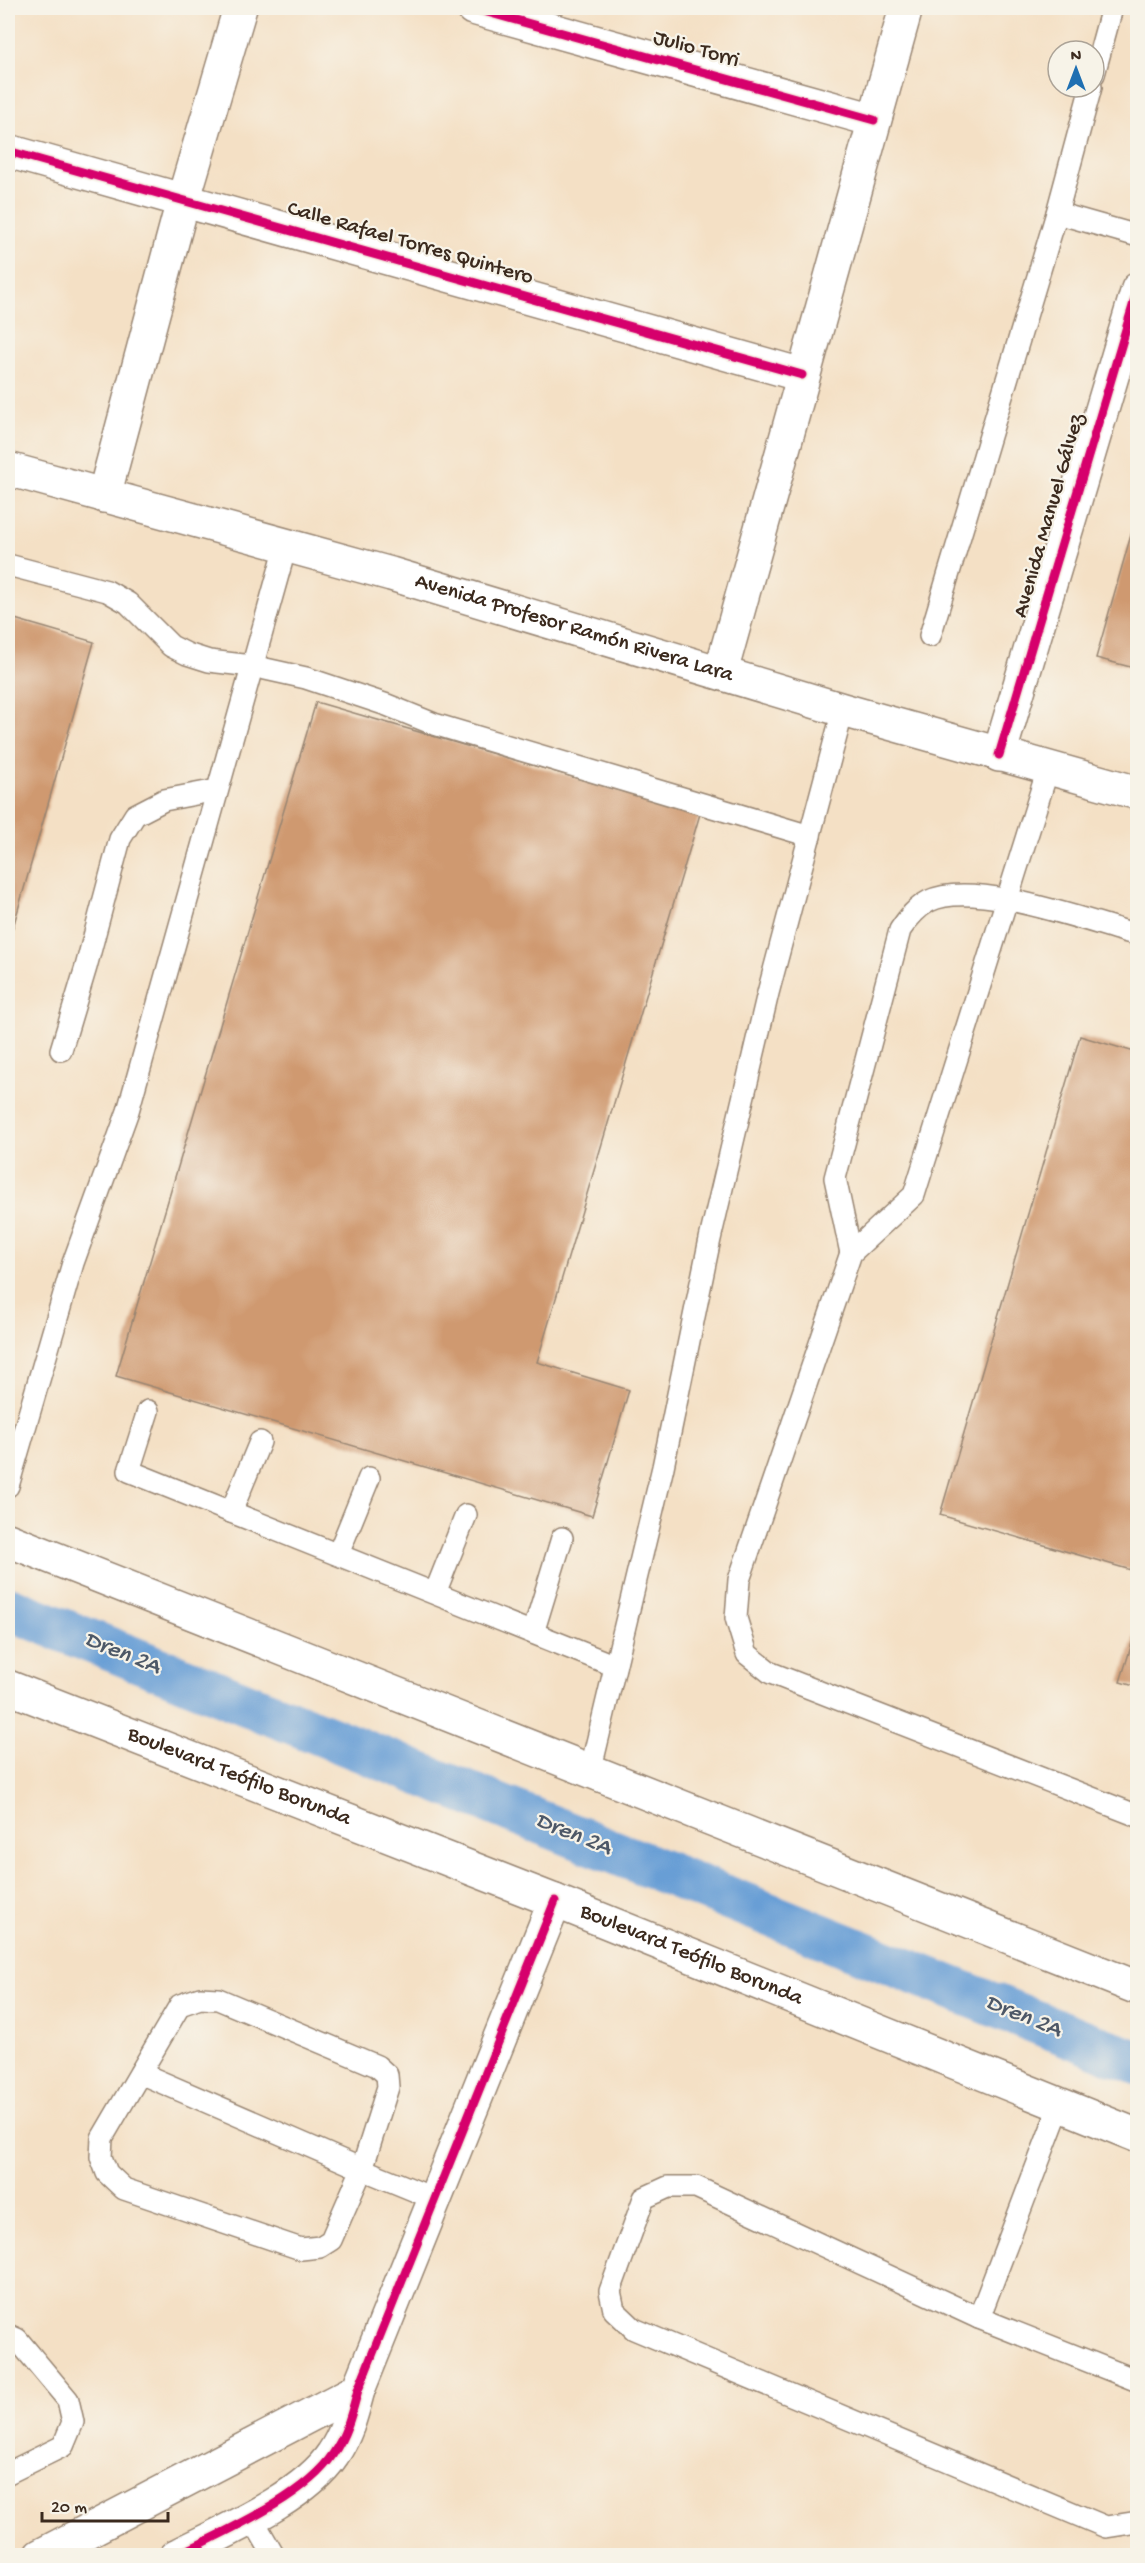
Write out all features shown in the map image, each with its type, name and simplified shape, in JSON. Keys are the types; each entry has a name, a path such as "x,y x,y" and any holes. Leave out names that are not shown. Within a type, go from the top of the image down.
{"street":[{"path":"104,496 183,201 240,8"},
{"name":"Julio Torri","path":"473,8 874,120"},
{"path":"721,672 906,8"},
{"name":"Calle Rafael Torres Quintero","path":"8,151 802,375"},
{"name":"Avenida Manuel Gálvez","path":"999,755 1137,289"},
{"name":"Avenida Profesor Ramón Rivera Lara","path":"8,469 391,574 843,710 1137,793"},
{"path":"8,1540 1137,1988"},
{"name":"Boulevard Teófilo Borunda","path":"8,1686 555,1901 1137,2136"},
{"path":"176,2556 252,2518 316,2476 346,2432 358,2390 555,1901"},
{"path":"40,2556 358,2390"}],"lane":[{"path":"1104,39 1112,8"},
{"path":"930,636 1057,213 1088,99"},
{"path":"1057,213 1137,236"},
{"path":"8,1486 73,1263 128,1111 286,546"},
{"path":"8,565 107,591 128,603 171,646 187,654 209,661 252,666 306,678 434,724 810,836"},
{"path":"590,1772 663,1467 710,1239 768,993 843,710"},
{"path":"1048,769 914,1195 851,1253 738,1580 736,1618 747,1653 771,1673 1137,1816"},
{"path":"61,1050 120,839 135,815 164,800 217,790"},
{"path":"851,1253 835,1178 900,930 912,913 931,901 956,894 1007,899 1137,935"},
{"path":"148,1411 129,1470 615,1666"},
{"path":"231,1512 260,1442"},
{"path":"338,1554 369,1478"},
{"path":"435,1593 466,1515"},
{"path":"533,1633 562,1538"},
{"path":"200,1998 218,1999 377,2066 387,2075 388,2086 362,2169 331,2240 320,2247 301,2249 124,2188 107,2173 101,2157 102,2138 140,2073 180,2005 200,1998"},
{"path":"140,2073 435,2199"},
{"path":"979,2318 1060,2105"},
{"path":"1137,2381 979,2318 696,2187 668,2187 644,2198 609,2291 614,2310 634,2329 1106,2527 1137,2522"},
{"path":"8,2473 63,2446 73,2422 68,2400 11,2340"},
{"path":"252,2518 274,2556"}],"building":[{"path":"1138,514 1138,669 1096,658"},
{"path":"8,617 94,642 8,945"},
{"path":"316,702 700,814 537,1362 629,1390 592,1516 116,1376"},
{"path":"1080,1036 1138,1053 1138,1572 940,1515"},
{"path":"1138,1624 1138,1687 1120,1682"}],"waterway":[{"name":"Dren 2A","path":"8,1608 1138,2063"}],"cycle path":[{"path":"473,8 874,120"},
{"path":"8,151 802,375"},
{"path":"999,755 1138,289"},
{"path":"176,2556 239,2525 283,2499 320,2470 338,2446 358,2390 555,1901"}]}
